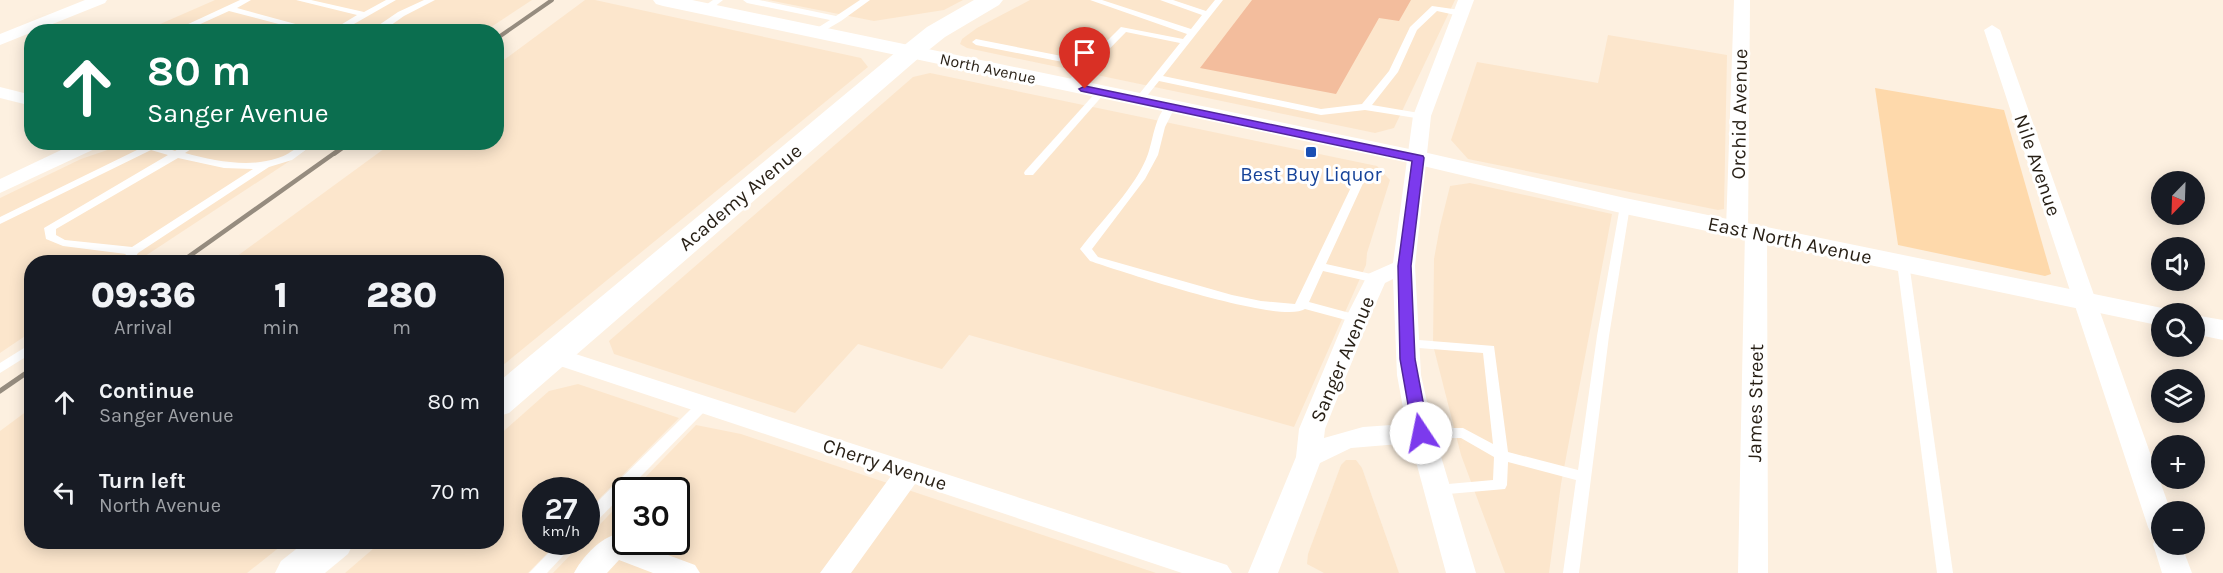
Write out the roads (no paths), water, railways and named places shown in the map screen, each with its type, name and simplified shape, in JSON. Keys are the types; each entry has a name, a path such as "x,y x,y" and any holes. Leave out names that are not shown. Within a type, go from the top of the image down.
{"main road":[{"name":"Academy Avenue","path":"504,397 911,52 936,32 991,0"},
{"path":"296,573 325,549"}],"street":[{"path":"40,24 99,0"},
{"name":"North Avenue","path":"663,0 713,4 771,22 1419,158"},
{"name":"Orchid Avenue","path":"1742,0 1746,231"},
{"path":"1461,573 1421,433 1409,375 1404,266 1419,158 1422,116 1463,6"},
{"path":"0,40 24,30"},
{"name":"Nile Avenue","path":"1992,30 2153,501"},
{"path":"0,92 24,99"},
{"path":"0,187 77,150"},
{"name":"East North Avenue","path":"1419,158 1625,206 2151,315"},
{"name":"James Street","path":"1746,231 1753,573"},
{"name":"Sanger Avenue","path":"1263,573 1309,457 1312,429 1357,319 1376,279 1404,266"},
{"path":"2205,326 2223,330"},
{"name":"Cherry Avenue","path":"554,355 1217,573"},
{"name":"Sanger Avenue","path":"1309,457 1328,445 1346,438 1421,433"},
{"path":"835,573 909,472"},
{"path":"589,573 614,546 686,573"},
{"path":"2171,555 2177,573"}],"lane":[{"path":"192,24 247,0"},
{"path":"300,0 362,14"},
{"path":"346,24 392,0"},
{"path":"390,24 430,0"},
{"path":"747,0 838,19"},
{"path":"817,32 866,0"},
{"path":"1094,0 1193,33"},
{"path":"1164,0 1208,14"},
{"path":"1139,100 1219,0"},
{"path":"1365,107 1393,72 1413,29 1432,4 1463,6"},
{"path":"228,8 290,24"},
{"path":"771,22 790,9"},
{"path":"1069,86 1124,29 1186,42"},
{"path":"976,42 1089,64"},
{"path":"1157,78 1321,112 1365,107 1422,116"},
{"path":"1029,173 1101,92"},
{"path":"1170,107 1160,127 1153,155 1140,179 1086,249 1094,259 1252,303 1292,310 1300,308 1360,179"},
{"path":"0,221 144,150"},
{"path":"164,150 177,156 245,166 266,165 283,160 299,150"},
{"path":"134,252 63,243 50,237 50,228 186,150"},
{"path":"132,255 266,165"},
{"path":"1571,573 1625,206"},
{"path":"1903,263 1945,573"},
{"path":"1319,266 1376,279"},
{"path":"1301,304 1357,319"},
{"path":"1406,343 1489,349 1502,454 1500,485 1437,490"},
{"path":"0,369 24,352"},
{"path":"600,509 703,405"},
{"path":"1421,433 1463,433 1502,454 1584,477"},
{"path":"537,573 555,555"}],"railway":[{"path":"504,33 552,0"},
{"path":"334,154 340,150"},
{"path":"191,255 336,152"},
{"path":"0,391 24,374"}],"place":[{"name":"Best Buy Liquor","path":"1311,152"}]}
